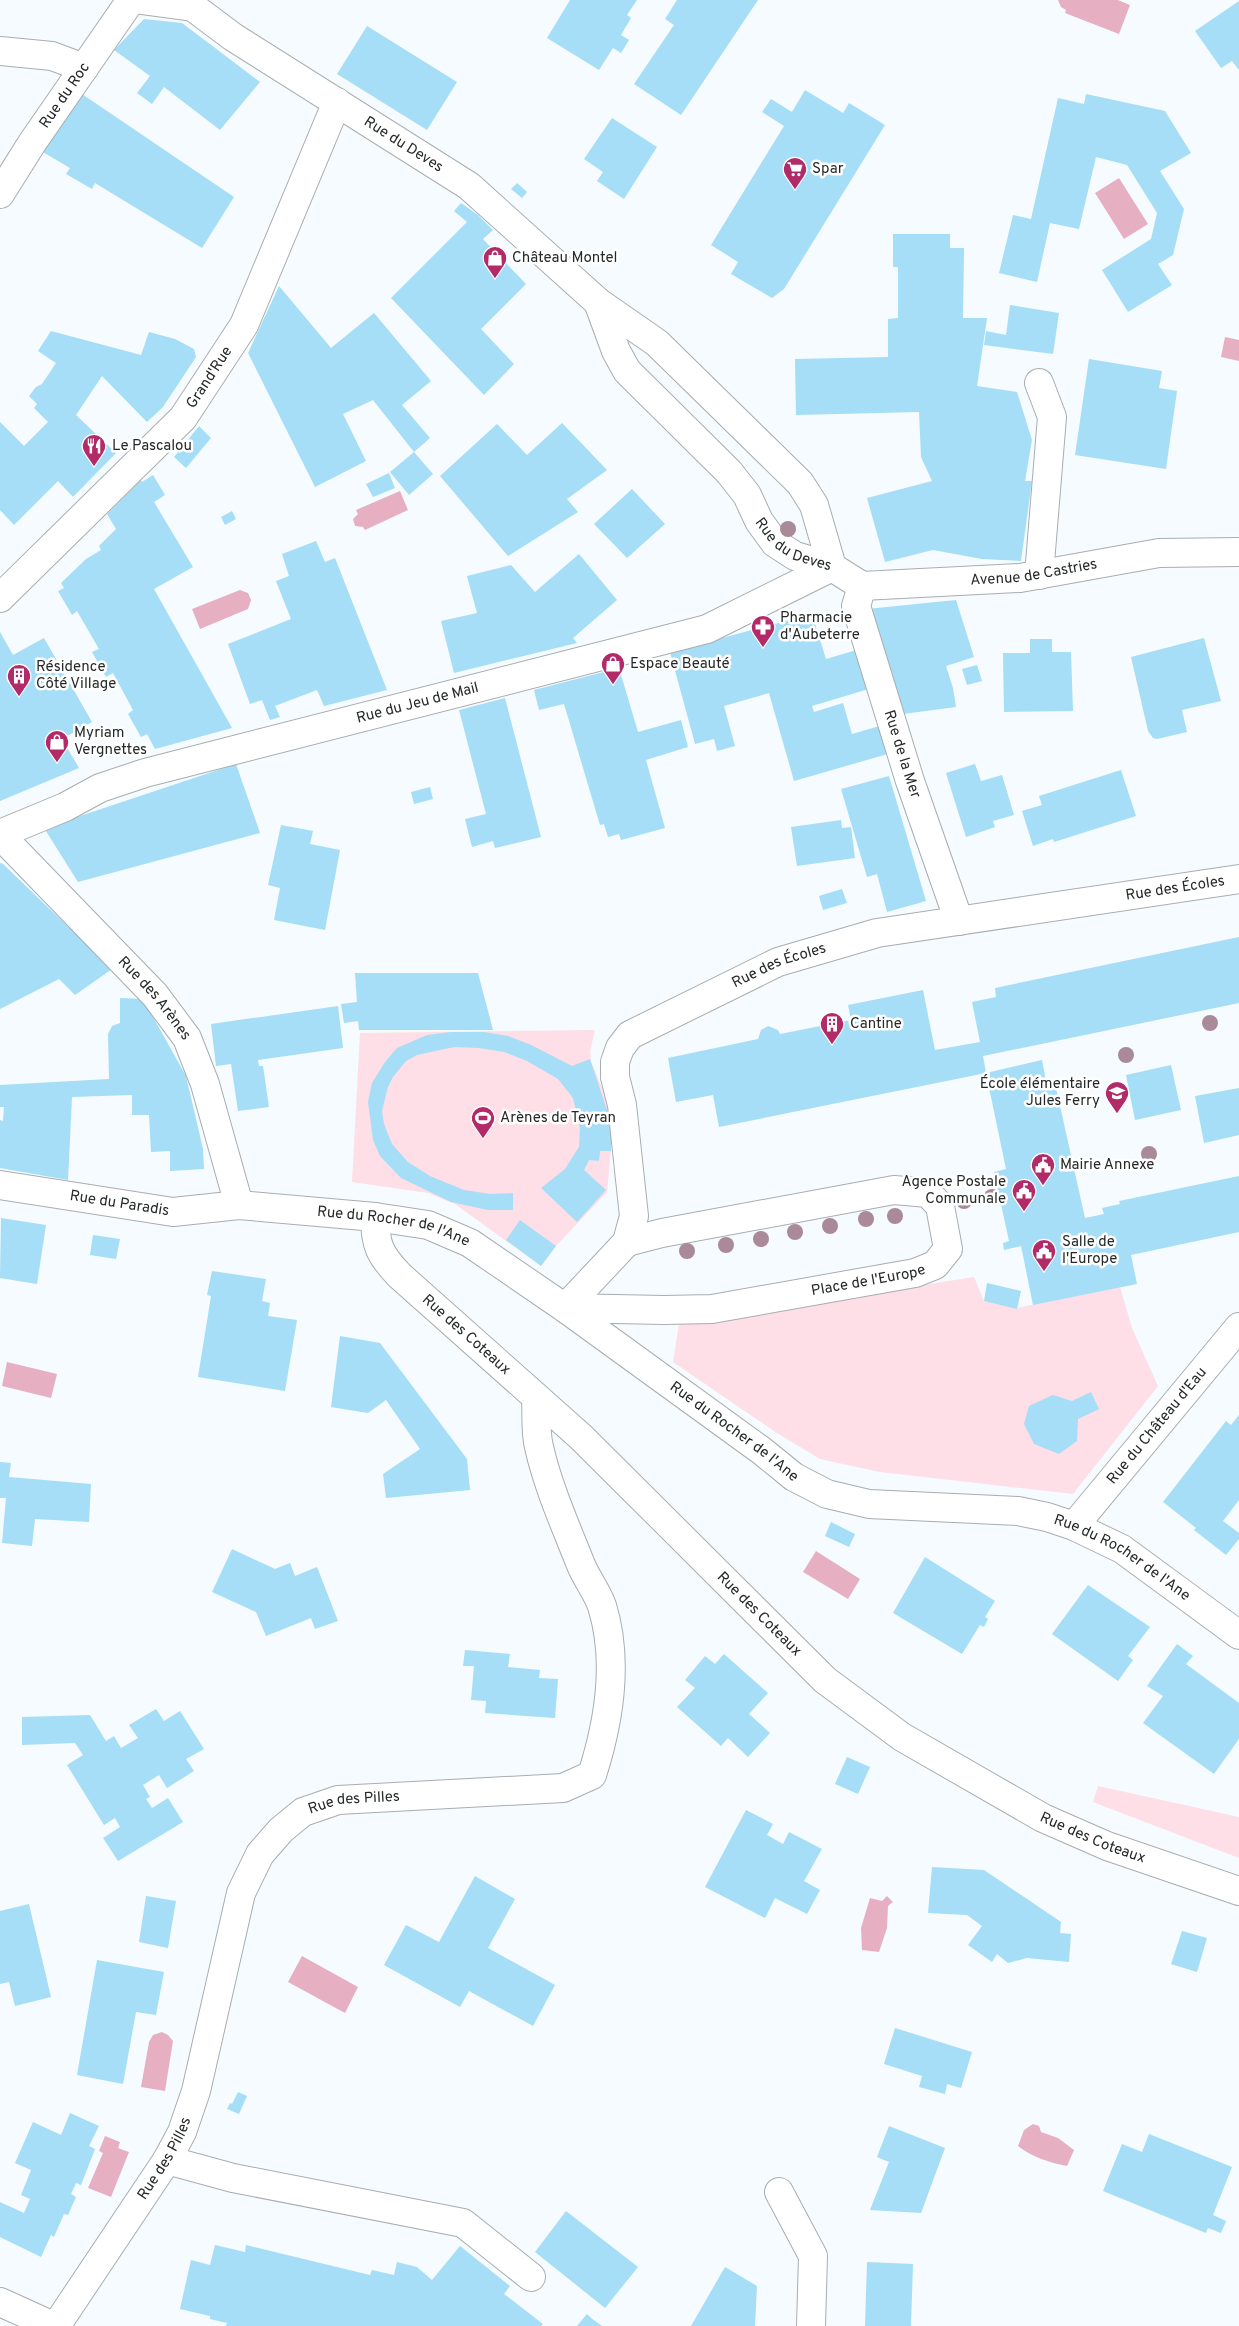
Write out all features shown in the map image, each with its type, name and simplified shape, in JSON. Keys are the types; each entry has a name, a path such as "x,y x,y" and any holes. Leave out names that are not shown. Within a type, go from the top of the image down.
{"street":[{"name":"Rue du Roc","path":"0,194 132,0"},
{"path":"141,0 197,4"},
{"name":"Rue du Deves","path":"197,4 232,37 469,186 598,302 657,343 800,483 814,505 832,567"},
{"path":"0,51 52,56 84,68"},
{"name":"Grand'Rue","path":"0,598 183,418 244,325 337,102"},
{"name":"Rue du Deves","path":"598,302 616,351 627,370 729,472 746,495 759,520 775,543 795,556 832,567"},
{"path":"1039,383 1052,417 1040,575"},
{"name":"Avenue de Castries","path":"862,586 1020,578 1159,553 1239,552"},
{"path":"832,567 862,586"},
{"name":"Rue du Jeu de Mail","path":"0,835 65,807 100,788 145,774 707,629 832,567"},
{"name":"Rue de la Mer","path":"862,586 856,606 910,781 960,921"},
{"name":"Rue des Arènes","path":"0,835 156,995 187,1038 205,1084 239,1205"},
{"name":"Rue des Écoles","path":"565,1308 627,1242 634,1216 622,1105 615,1077 615,1062 620,1048 630,1035 778,962 877,933 1239,879"},
{"name":"Rue du Paradis","path":"0,1185 173,1212 239,1205"},
{"name":"Place de l'Europe","path":"565,1308 712,1309 915,1273 935,1265 948,1249 940,1206 928,1193 894,1190 627,1242"},
{"name":"Rue du Rocher de l'Ane","path":"239,1205 375,1217 428,1225 470,1244 565,1308 762,1451 794,1477 828,1494 869,1504 1018,1511 1047,1517 1074,1526 1122,1549 1239,1635"},
{"name":"Rue des Coteaux","path":"375,1217 375,1238 382,1257 399,1275 581,1437 825,1680 902,1737 1043,1818 1107,1846 1239,1891"},
{"name":"Rue du Château d'Eau","path":"1074,1526 1239,1326"},
{"name":"Rue des Pilles","path":"55,2326 167,2160 182,2132 196,2091 241,1893 260,1854 281,1830 303,1812 338,1800 564,1788 592,1775 602,1743 610,1696 610,1650 602,1606 582,1567 551,1486 538,1445 536,1398"},
{"path":"167,2160 232,2178 463,2223 531,2277"},
{"path":"779,2192 813,2256 811,2326"},
{"path":"0,2302 55,2326"}],"shaded area":[{"path":"1058,0 1118,0 1130,5 1119,34 1065,13 1066,10 1061,7"},
{"path":"1119,178 1148,224 1124,239 1095,193"},
{"path":"1225,337 1239,340 1239,361 1221,357"},
{"path":"400,491 408,510 365,530 363,527 355,526 353,519 358,514 356,510"},
{"path":"240,590 248,593 251,600 248,609 200,629 192,609"},
{"name":"Arènes de Teyran","path":"595,1030 590,1051 591,1062 603,1090 613,1126 607,1192 556,1246 541,1266 455,1204 428,1193 352,1182 360,1033"},
{"path":"974,1277 984,1301 1017,1308 1120,1287 1132,1328 1158,1386 1073,1494 880,1472 820,1459 777,1433 673,1362 679,1324"},
{"path":"7,1362 57,1374 51,1398 2,1386"},
{"path":"816,1551 860,1579 848,1599 803,1572"},
{"path":"1098,1786 1239,1817 1239,1858 1093,1802"},
{"path":"887,1896 893,1902 888,1906 887,1928 879,1952 862,1950 861,1928 870,1898 882,1901"},
{"path":"302,1956 358,1987 345,2013 288,1982"},
{"path":"162,2032 173,2041 165,2091 141,2087 149,2042 153,2035"},
{"path":"1033,2124 1039,2126 1041,2132 1058,2138 1074,2150 1067,2166 1041,2159 1018,2146 1024,2130"},
{"path":"105,2136 120,2142 118,2148 129,2152 111,2197 88,2188 103,2153 99,2151"}],"building":[{"path":"570,0 637,0 627,15 631,18 621,35 629,40 621,53 613,48 599,70 547,38"},
{"path":"677,0 758,0 681,115 634,84 674,25 665,19"},
{"path":"1239,1 1239,70 1232,61 1221,68 1195,31"},
{"path":"144,19 182,23 260,82 220,130 164,87 152,104 137,93 150,76 114,50"},
{"path":"367,26 457,82 427,130 337,74"},
{"path":"76,90 234,197 202,248 95,183 92,189 66,174 70,168 36,148"},
{"name":"Spar","path":"805,90 843,113 849,103 885,125 784,289 772,298 731,274 738,262 711,245 784,126 762,112 771,99 792,112"},
{"path":"1086,94 1165,111 1191,153 1160,171 1184,209 1173,255 1158,264 1172,285 1128,312 1102,270 1151,239 1157,213 1127,165 1096,157 1079,229 1050,223 1037,282 999,273 1013,215 1031,219 1058,98 1084,104"},
{"path":"612,118 657,147 624,199 597,181 603,172 584,159"},
{"path":"517,183 527,192 522,198 511,189"},
{"path":"461,203 478,215 493,230 483,239 526,284 481,329 514,364 484,395 391,298 467,222 454,211"},
{"path":"893,234 950,234 950,248 964,248 963,318 987,318 977,386 1017,392 1032,440 1025,481 1032,481 1021,561 982,559 933,550 885,562 867,498 932,481 921,457 919,412 796,415 795,359 888,357 888,319 898,318 898,267 893,267"},
{"path":"279,286 331,348 374,313 431,381 402,405 430,438 414,452 373,400 343,414 366,461 315,487 248,353"},
{"path":"1010,305 1059,313 1053,354 984,345 986,331 1006,335"},
{"path":"51,331 141,355 149,332 175,339 194,349 196,357 163,407 147,422 102,376 76,415 116,453 73,497 58,481 14,525 0,510 0,422 24,446 48,422 34,408 37,404 29,396 36,387 42,384 56,363 38,351"},
{"path":"1089,359 1162,371 1159,388 1177,391 1166,469 1075,455"},
{"path":"562,423 607,470 567,499 578,512 508,556 440,476 497,424 527,455"},
{"path":"199,426 211,438 186,468 174,457"},
{"path":"414,452 433,474 409,495 390,472"},
{"path":"389,473 395,488 373,497 366,484"},
{"path":"153,475 165,495 154,502 193,567 154,589 232,728 155,749 147,734 141,737 128,714 133,710 113,673 106,677 92,652 99,649 77,611 72,615 58,591 64,588 61,583 86,559 101,550 99,546 116,529 107,514 141,480 142,482"},
{"path":"632,489 665,524 627,558 594,524"},
{"path":"232,511 236,519 225,525 221,517"},
{"path":"316,541 325,562 335,558 387,690 324,706 317,690 275,706 280,717 270,720 262,700 250,704 228,644 291,619 276,581 289,576 282,554"},
{"path":"579,554 617,600 573,638 577,643 454,673 441,621 477,613 467,576 511,565 535,592"},
{"path":"956,600 974,657 946,666 953,688 956,707 903,714 867,609"},
{"path":"812,614 826,659 860,649 872,688 812,706 814,712 843,703 852,734 883,725 891,753 794,781 769,693 724,706 735,746 717,751 714,739 695,744 670,652"},
{"path":"0,632 13,655 44,638 92,722 62,739 79,768 0,801"},
{"path":"1204,638 1221,701 1182,710 1187,732 1157,739 1153,738 1148,731 1131,657"},
{"path":"1030,639 1052,639 1052,652 1071,652 1073,711 1004,712 1003,653 1030,653"},
{"path":"977,665 982,681 967,685 962,669"},
{"path":"619,668 638,732 681,720 688,747 646,760 665,828 621,840 619,834 608,837 604,824 600,825 564,704 539,710 534,690"},
{"path":"505,698 541,837 495,848 493,841 472,847 465,819 486,814 459,710"},
{"path":"236,764 260,833 78,882 44,828"},
{"path":"975,764 981,781 1002,775 1014,815 993,821 995,827 966,837 946,773"},
{"path":"1121,770 1136,816 1054,842 1053,839 1033,846 1022,811 1042,805 1039,796"},
{"path":"889,776 926,901 887,912 877,874 867,877 841,789"},
{"path":"430,787 433,799 414,804 411,792"},
{"path":"841,820 842,828 851,827 855,858 797,866 791,827"},
{"path":"281,825 313,831 310,844 340,850 325,930 274,920 280,888 268,885"},
{"path":"0,863 112,969 75,995 59,979 0,1009"},
{"path":"842,889 847,903 823,910 819,896"},
{"path":"1239,937 1239,1003 983,1056 986,1073 719,1127 713,1095 676,1102 668,1058 758,1039 761,1030 768,1026 778,1030 780,1034 851,1020 848,1005 923,990 935,1050 980,1042 972,1002 996,997 995,988"},
{"path":"355,973 478,973 493,1030 359,1030 358,1021 344,1023 341,1004 357,1002"},
{"path":"120,998 143,999 186,1076 203,1149 204,1169 170,1171 170,1151 151,1152 149,1115 132,1115 132,1095 72,1097 68,1180 0,1168 0,1120 3,1121 4,1107 0,1107 0,1085 109,1079 108,1034 112,1026 120,1023"},
{"path":"338,1006 343,1048 258,1060 259,1066 263,1066 269,1107 238,1111 231,1064 216,1066 211,1024"},
{"path":"451,1032 484,1032 508,1036 531,1045 572,1066 590,1059 612,1125 611,1151 600,1151 599,1161 589,1160 584,1170 606,1190 577,1222 541,1188 565,1169 579,1147 580,1128 573,1098 558,1079 527,1061 504,1052 454,1047 417,1055 406,1061 393,1077 388,1087 382,1111 384,1124 392,1144 408,1162 430,1176 464,1190 490,1194 513,1193 513,1210 488,1210 451,1202 401,1178 380,1156 373,1140 368,1102 372,1083 385,1062 397,1048 427,1035"},
{"path":"1042,1060 1046,1081 1054,1079 1085,1218 1104,1214 1102,1208 1120,1204 1119,1201 1239,1176 1239,1232 1131,1255 1137,1284 1033,1305 1021,1246 1004,1250 1003,1243 1009,1241 994,1172 1006,1169 986,1073"},
{"path":"1171,1065 1181,1110 1135,1120 1126,1075"},
{"path":"1239,1088 1239,1135 1204,1143 1195,1096"},
{"path":"1,1218 46,1225 37,1284 0,1278"},
{"path":"520,1220 556,1246 541,1266 506,1240"},
{"path":"93,1235 120,1239 116,1259 90,1255"},
{"path":"212,1271 266,1279 262,1301 270,1303 268,1316 297,1320 285,1391 198,1377 211,1296 207,1295"},
{"path":"987,1283 1021,1291 1017,1309 984,1301"},
{"path":"340,1336 380,1343 467,1459 470,1490 386,1498 383,1474 420,1449 386,1400 368,1413 331,1407"},
{"path":"1091,1392 1099,1409 1078,1419 1077,1441 1059,1454 1034,1444 1024,1424 1029,1406 1053,1395 1072,1401"},
{"path":"1239,1415 1239,1500 1223,1521 1239,1533 1239,1539 1226,1555 1163,1502 1226,1421 1231,1425"},
{"path":"0,1462 11,1463 9,1477 91,1484 89,1522 35,1519 32,1546 2,1543 6,1498 0,1498"},
{"path":"831,1522 855,1534 849,1547 825,1536"},
{"path":"232,1549 275,1569 290,1563 295,1576 317,1567 338,1621 315,1629 311,1618 266,1636 256,1612 212,1592"},
{"path":"925,1557 995,1601 985,1617 988,1619 984,1627 980,1625 962,1654 893,1613"},
{"path":"1088,1585 1150,1627 1128,1656 1133,1660 1118,1681 1052,1634"},
{"path":"1177,1644 1193,1656 1186,1664 1239,1703 1239,1739 1214,1774 1143,1723 1163,1696 1147,1686"},
{"path":"465,1650 510,1654 508,1667 540,1670 539,1678 558,1679 555,1718 485,1713 486,1701 471,1700 474,1666 463,1666"},
{"path":"724,1654 768,1693 749,1714 770,1733 748,1757 728,1738 721,1746 677,1707 695,1688 685,1680 705,1656 715,1664"},
{"path":"156,1709 164,1721 180,1711 204,1749 186,1759 194,1771 167,1788 159,1775 143,1785 150,1797 146,1799 152,1808 168,1798 183,1822 118,1861 103,1838 120,1827 115,1818 104,1825 67,1765 83,1755 75,1743 22,1745 22,1717 90,1715 106,1741 114,1736 121,1748 138,1738 129,1725"},
{"path":"847,1757 870,1767 858,1794 835,1784"},
{"path":"746,1810 773,1824 767,1835 783,1844 789,1832 822,1849 804,1881 820,1890 807,1914 775,1898 765,1918 705,1887"},
{"path":"932,1867 984,1870 1061,1922 1060,1933 1071,1934 1069,1962 1027,1958 1008,1963 997,1954 992,1962 968,1945 982,1926 967,1915 928,1913"},
{"path":"475,1876 515,1899 488,1948 555,1985 533,2026 469,1991 460,2007 384,1965 406,1925 439,1942"},
{"path":"146,1896 176,1901 168,1948 139,1942"},
{"path":"29,1904 51,1997 15,2006 9,1982 0,1984 0,1911"},
{"path":"1182,1931 1207,1938 1197,1972 1171,1964"},
{"path":"97,1960 164,1972 156,2015 136,2012 123,2084 77,2075"},
{"path":"895,2028 972,2052 961,2088 947,2084 945,2094 919,2087 922,2076 884,2064"},
{"path":"238,2092 247,2096 239,2114 227,2109"},
{"path":"70,2113 99,2126 89,2146 95,2149 81,2185 76,2183 71,2194 76,2197 68,2215 64,2214 54,2237 51,2235 41,2257 0,2237 0,2202 24,2213 30,2199 21,2195 31,2170 15,2163 33,2122 61,2135"},
{"path":"889,2126 945,2148 921,2213 870,2210 889,2162 877,2157"},
{"path":"1149,2134 1232,2167 1213,2215 1226,2221 1221,2233 1208,2228 1206,2233 1103,2191 1122,2144 1142,2152"},
{"path":"566,2211 638,2267 605,2308 535,2252"},
{"path":"215,2245 245,2252 246,2245 370,2275 372,2270 394,2275 397,2262 417,2267 432,2280 460,2246 510,2286 504,2294 543,2324 541,2326 226,2326 227,2323 210,2319 210,2316 180,2309 191,2260 210,2265"},
{"path":"867,2262 913,2264 911,2326 865,2326"},
{"path":"725,2267 757,2286 755,2326 691,2326"},
{"path":"587,2314 591,2318 602,2326 577,2326"}],"place":[{"name":"Spar","path":"795,190"},
{"name":"Château Montel","path":"495,279"},
{"name":"Le Pascalou","path":"94,467"},
{"name":"Pharmacie d'Aubeterre","path":"763,648"},
{"name":"Espace Beauté","path":"613,685"},
{"name":"Résidence Côté Village","path":"19,697"},
{"name":"Myriam Vergnettes","path":"57,763"},
{"name":"Cantine","path":"832,1045"},
{"name":"École élémentaire Jules Ferry","path":"1117,1114"},
{"name":"Arènes de Teyran","path":"483,1139"},
{"name":"Mairie Annexe","path":"1043,1186"},
{"name":"Agence Postale Communale","path":"1024,1212"},
{"name":"Salle de l'Europe","path":"1044,1272"}]}
